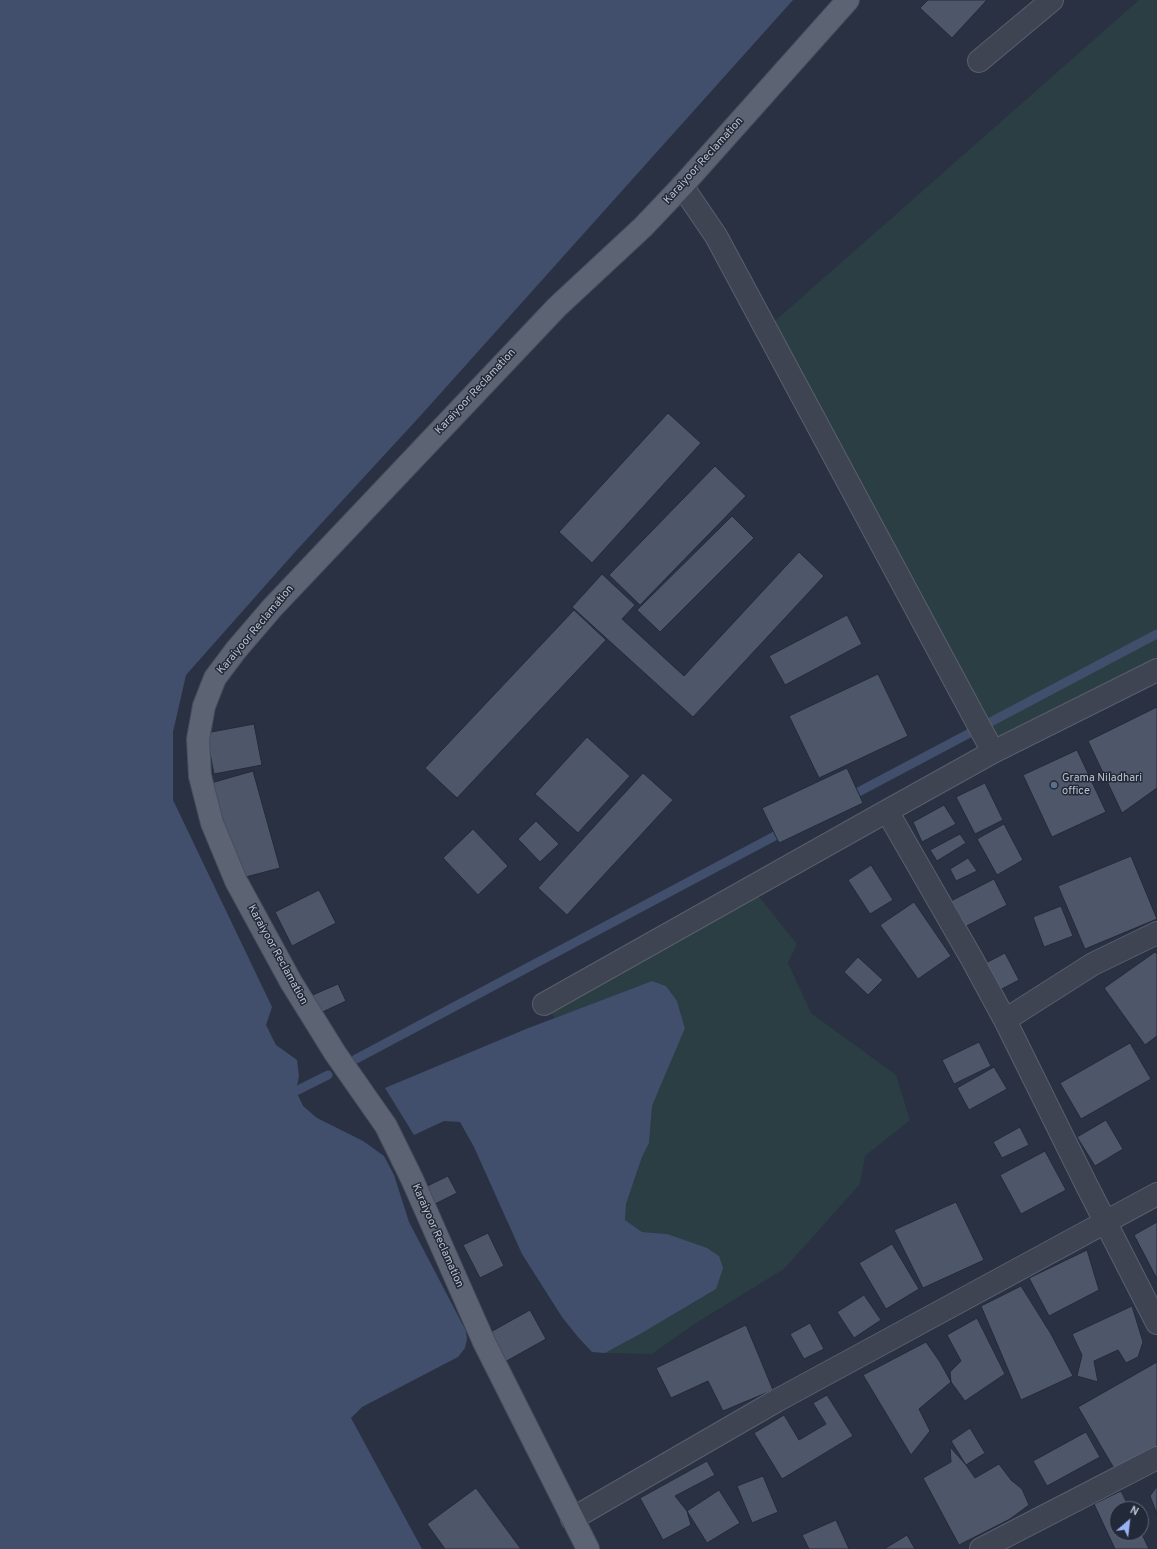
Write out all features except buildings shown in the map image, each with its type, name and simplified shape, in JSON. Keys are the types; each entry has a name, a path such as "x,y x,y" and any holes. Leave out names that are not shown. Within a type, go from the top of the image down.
{"main road":[{"name":"Karaiyoor Reclamation","path":"588,1549 484,1342 412,1179 386,1126 335,1053 291,982 236,881 212,823 200,776 198,739 204,706 215,678 236,650 272,608 557,307 643,227 682,186 848,0"}],"street":[{"path":"979,62 1052,0"},
{"path":"682,186 716,236 993,752"},
{"path":"544,1004 993,752 1157,670"},
{"path":"887,811 972,959 1005,1020 1157,1323"},
{"path":"1005,1020 1093,964 1157,933"},
{"path":"572,1519 776,1400 1157,1194"},
{"path":"981,1549 1157,1458"}],"shaded area":[{"path":"1139,0 1157,0 1157,670 993,752 767,328"},
{"path":"751,887 797,944 788,963 811,1013 896,1075 910,1120 865,1156 860,1184 784,1269 696,1323 652,1354 605,1353 716,1289 667,1234 642,1232 625,1220 626,1204 642,1157 649,1143 652,1106 685,1027 677,1001 666,986 652,981 555,1018 544,1004"}],"water":[{"path":"0,0 793,0 186,675 173,732 173,800 272,1007 266,1025 276,1045 297,1060 299,1076 296,1091 303,1106 317,1118 363,1141 384,1156 394,1175 409,1222 466,1331 467,1339 465,1348 458,1357 362,1407 351,1418 422,1549 0,1549"},
{"path":"652,981 666,986 677,1001 685,1028 652,1106 649,1143 642,1157 626,1204 625,1220 642,1232 667,1234 707,1248 719,1256 723,1268 716,1289 605,1353 592,1352 562,1317 522,1254 474,1147 460,1122 444,1121 414,1135 385,1088 526,1029"}],"waterway":[{"path":"847,798 1157,634"},
{"path":"356,1059 786,830"},
{"path":"296,1091 328,1075"}],"place":[{"name":"Grama Niladhari office","path":"1054,785"}]}
